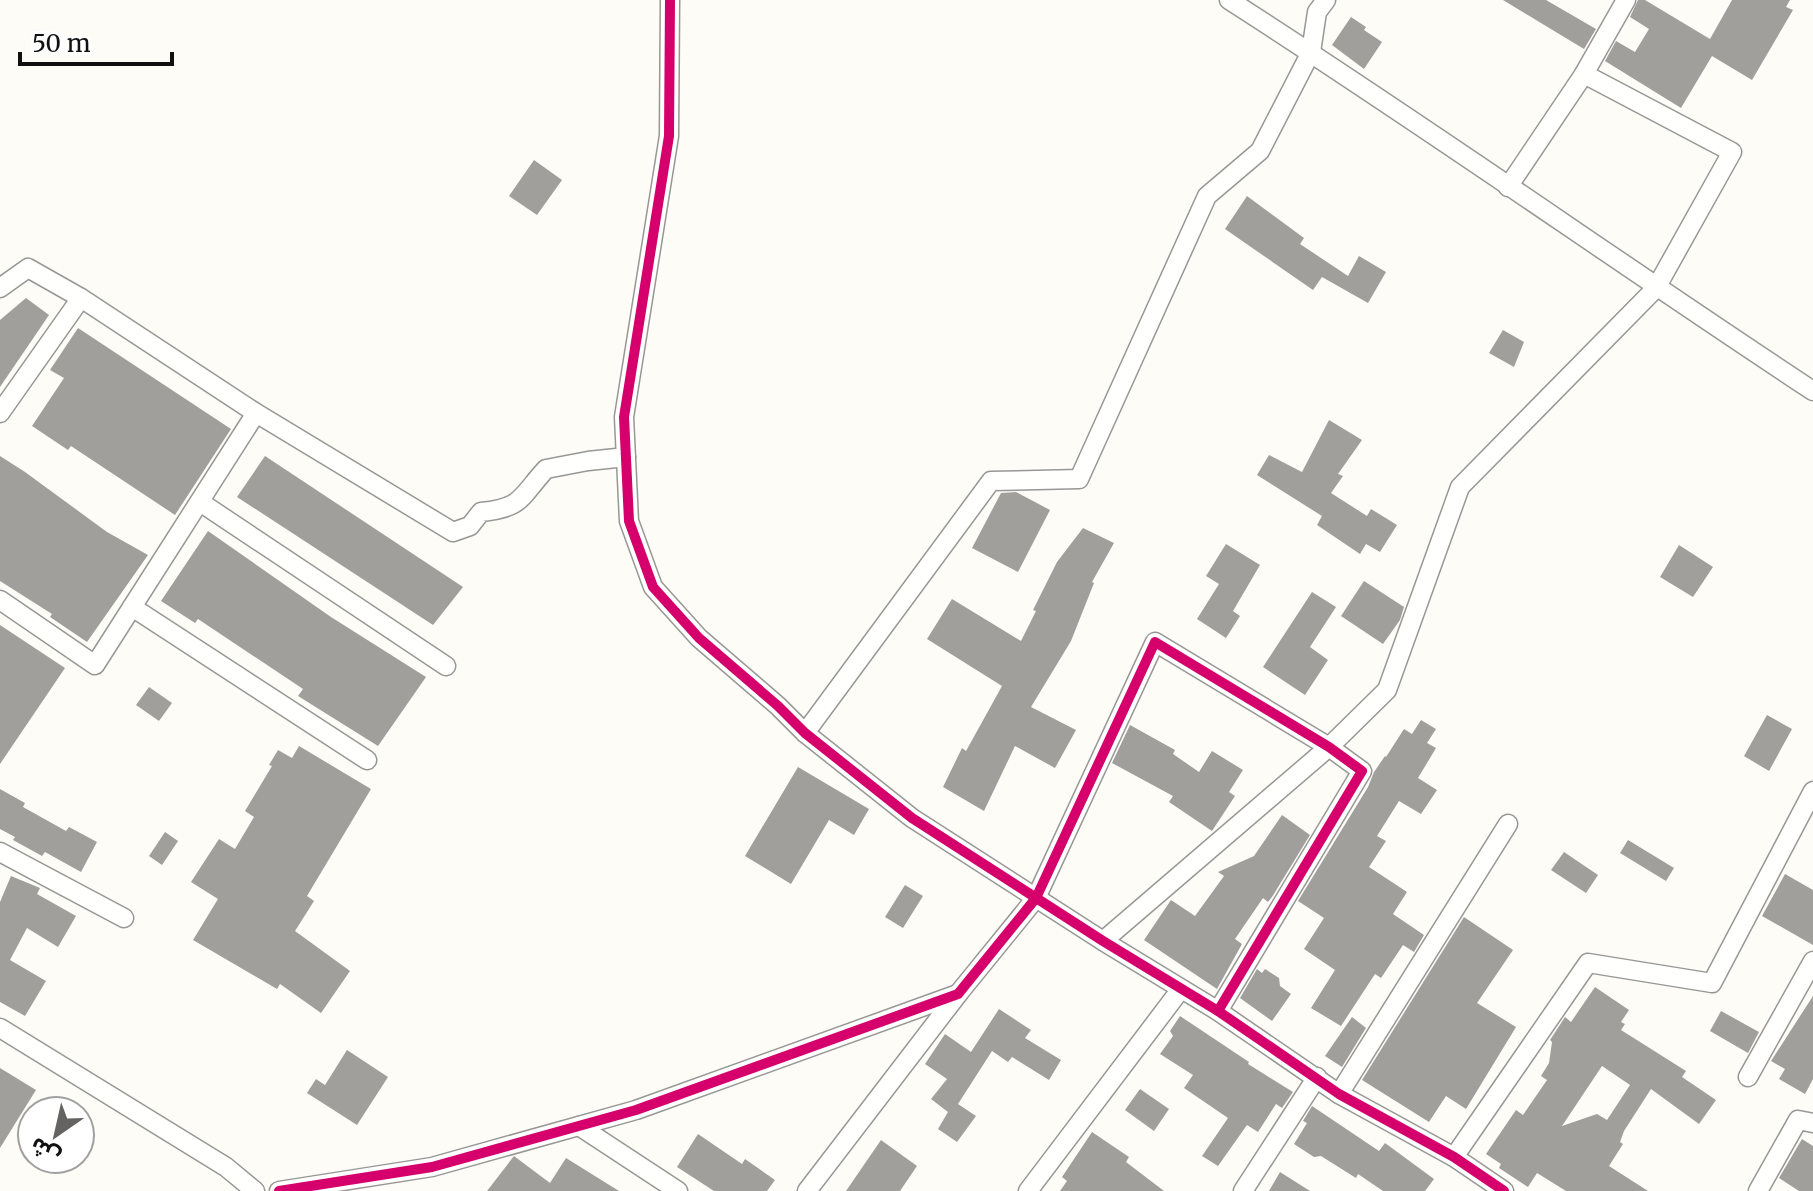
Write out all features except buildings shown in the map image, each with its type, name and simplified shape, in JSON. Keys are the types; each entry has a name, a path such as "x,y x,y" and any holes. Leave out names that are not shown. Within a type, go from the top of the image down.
{"street":[{"path":"670,0 669,136 624,417 629,521 653,587 699,638 805,733 912,818 1218,1011 1339,1094 1454,1157 1504,1191"},
{"path":"1229,0 1311,52 1656,288 1813,391"},
{"path":"805,733 991,481 1079,479 1207,196 1260,151 1311,52 1317,12 1326,0"},
{"path":"1508,187 1584,74 1626,0"},
{"path":"1103,941 1329,747 1387,690 1460,487 1656,288 1732,152 1584,74"},
{"path":"0,288 28,268 81,298 256,413 453,532 470,526 481,512 511,507 522,500 546,469 626,457"},
{"path":"0,413 81,298"},
{"path":"0,600 95,665 256,413"},
{"path":"200,502 446,666"},
{"path":"132,607 367,760"},
{"path":"807,1191 1036,898 1155,642 1329,747 1362,771 1218,1011"},
{"path":"1454,1157 1588,963 1712,983 1813,791"},
{"path":"1339,1094 1508,824"},
{"path":"0,852 124,918"},
{"path":"1748,1077 1813,961"},
{"path":"1028,1191 1181,989"},
{"path":"279,1191 432,1167 636,1110 958,994"},
{"path":"0,1028 226,1167 255,1191"},
{"path":"1243,1191 1317,1077"},
{"path":"1758,1191 1798,1120 1813,1123"},
{"path":"579,1126 678,1191"}],"cycle path":[{"path":"670,0 669,136 624,417 629,521 653,587 699,638 805,733 912,818 1218,1011 1339,1094 1454,1157 1504,1191"},
{"path":"279,1191 432,1167 636,1110 958,994 1036,898 1155,642 1329,747 1362,771 1218,1011"}]}
